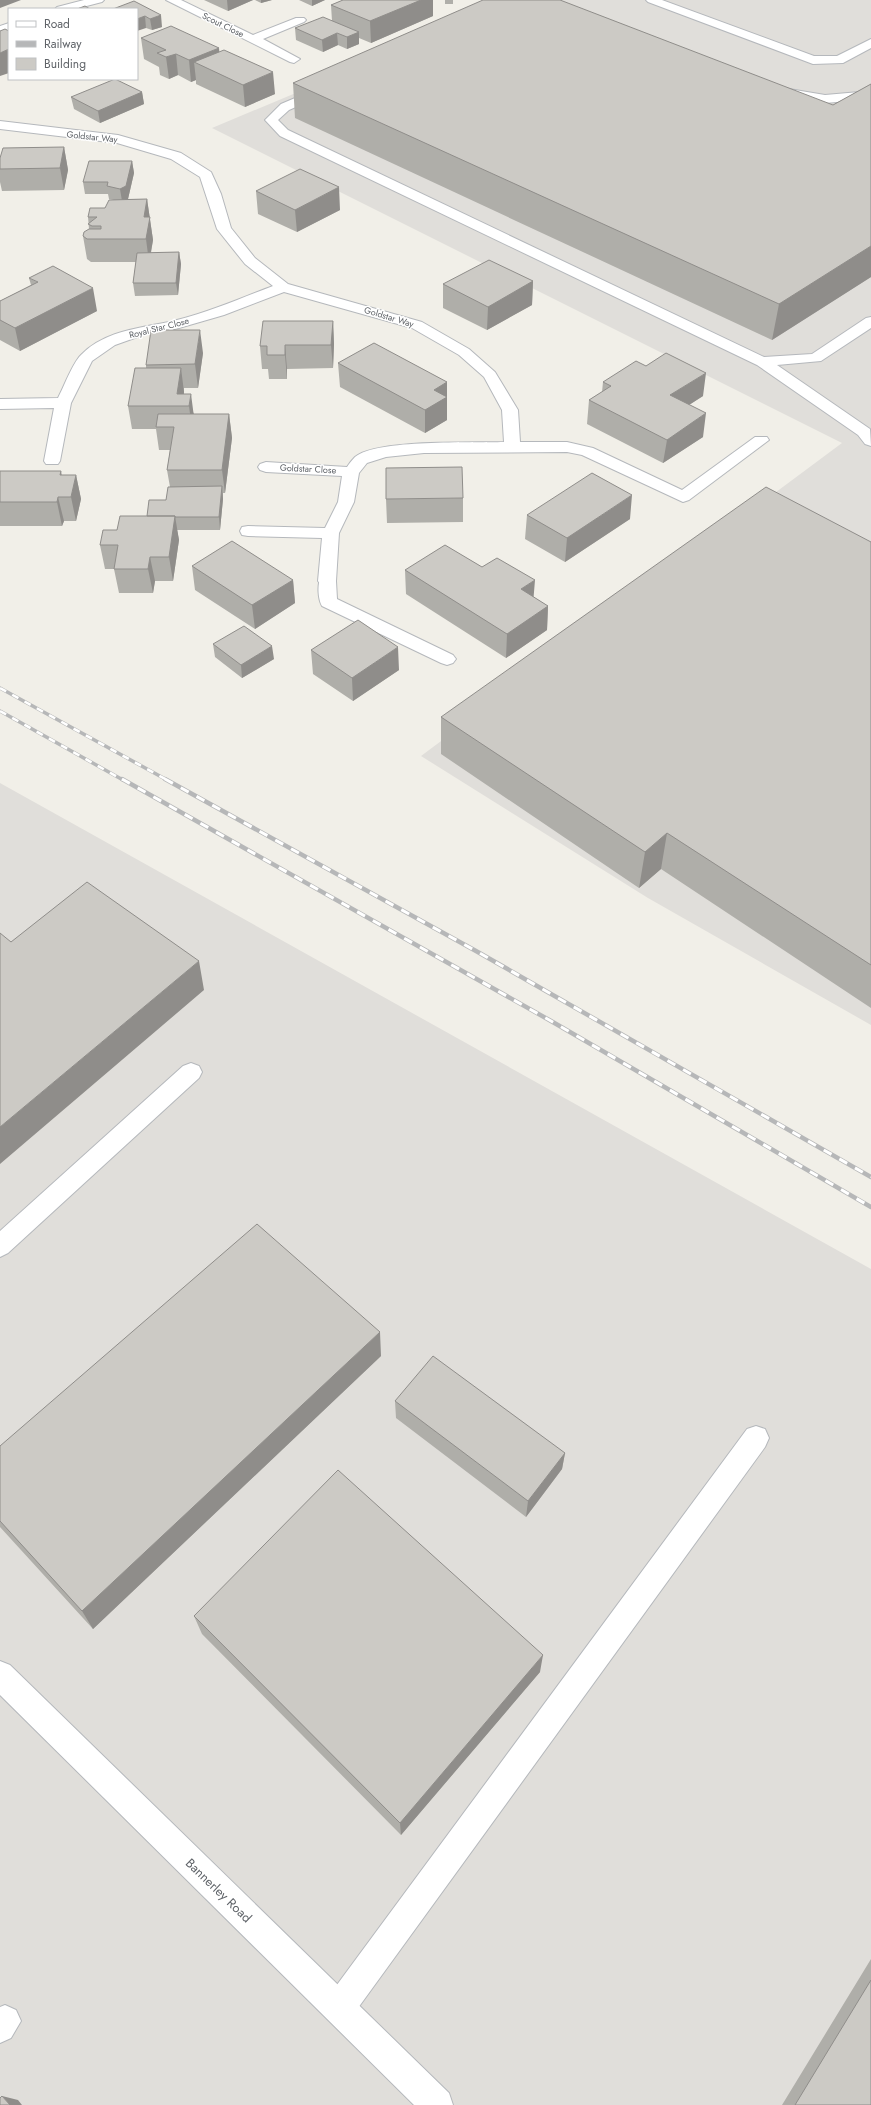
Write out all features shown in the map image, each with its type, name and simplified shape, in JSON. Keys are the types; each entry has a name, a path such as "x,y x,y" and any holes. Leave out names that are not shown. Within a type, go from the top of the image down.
{"street":[{"path":"65,8 98,0"},
{"name":"Scout Close","path":"172,0 294,59"},
{"path":"652,0 813,60 839,60 871,43"},
{"name":"Scout Close","path":"253,39 300,20"},
{"path":"336,84 285,107 271,120 284,133 762,362 864,432 871,441"},
{"path":"774,90 825,99 871,95"},
{"name":"Goldstar Way","path":"0,125 118,139 176,156 206,175 214,194 224,229 250,261 283,287 417,325 464,352 490,375 510,410 512,447"},
{"name":"Royal Star Close","path":"52,461 63,403 86,358 110,342 140,332 179,324 219,312 283,287"},
{"path":"762,362 816,358 871,321"},
{"path":"0,404 63,403"},
{"path":"447,659 328,602 327,581 331,533 346,502 351,472 361,460 384,452 424,448 568,446 587,451 683,497 761,440"},
{"name":"Goldstar Close","path":"266,467 351,472"},
{"path":"248,531 331,533"},
{"path":"0,1246 191,1072"},
{"path":"339,2008 756,1438"},
{"name":"Bannerley Road","path":"0,1676 437,2105"}],"shaded area":[{"path":"518,0 871,0 871,1025 648,898 421,756 842,443 212,128"},
{"path":"0,783 871,1269 871,2105 0,2105"}],"building":[{"path":"343,0 421,0 370,21 331,5"},
{"path":"483,0 560,0 833,105 871,84 871,246 779,304 293,83"},
{"path":"134,1 161,15 150,19 145,16 138,19 138,8 116,8"},
{"path":"323,17 359,32 347,37 337,33 322,40 295,28"},
{"path":"171,26 219,48 189,60 176,54 166,57 157,53 166,50 141,38"},
{"path":"5,29 8,30 8,49 0,53 0,31"},
{"path":"224,50 273,72 243,85 194,62"},
{"path":"113,80 117,80 142,92 98,111 71,97"},
{"path":"64,147 60,168 0,169 0,158 3,148"},
{"path":"89,161 132,161 126,186 120,189 107,186 108,182 83,182"},
{"path":"300,169 339,187 295,210 256,191"},
{"path":"147,199 144,217 150,217 146,239 87,239 83,236 84,232 89,229 101,229 101,226 92,226 88,224 97,217 88,217 90,208 105,208 109,200"},
{"path":"179,252 176,283 133,283 137,253"},
{"path":"489,260 533,281 488,307 443,284"},
{"path":"53,266 93,288 15,328 0,320 0,301 38,282 29,278"},
{"path":"263,321 333,321 331,345 285,345 285,355 267,355 267,346 260,346"},
{"path":"151,330 200,330 195,364 146,365"},
{"path":"374,343 447,382 434,390 447,397 425,410 338,363"},
{"path":"666,353 706,373 670,395 706,413 667,440 589,400 611,386 603,382 636,361 646,366"},
{"path":"135,368 181,368 177,394 191,394 189,406 128,406"},
{"path":"158,414 229,414 222,470 167,470 174,427 156,427"},
{"path":"462,467 463,498 386,499 386,468"},
{"path":"0,471 61,471 60,475 76,475 71,497 58,497 57,502 0,502"},
{"path":"592,473 632,495 567,538 527,515"},
{"path":"222,486 219,517 147,516 149,500 166,500 168,487"},
{"path":"766,487 871,542 871,965 667,833 645,852 441,717"},
{"path":"120,516 175,516 169,557 150,557 148,569 114,569 118,545 100,545 103,530 117,530"},
{"path":"232,541 293,580 252,605 192,566"},
{"path":"445,545 482,567 497,558 535,580 521,589 548,606 507,634 405,570"},
{"path":"358,620 398,647 352,678 311,650"},
{"path":"244,626 272,646 241,665 213,644"},
{"path":"87,882 199,961 0,1127 0,933 11,942"},
{"path":"257,1224 380,1332 82,1611 0,1521 0,1446"},
{"path":"433,1356 565,1453 528,1501 395,1401"},
{"path":"338,1470 543,1655 400,1823 194,1616"},
{"path":"871,1980 871,2105 795,2105"},
{"path":"2,2096 10,2105 0,2105 0,2098"}],"railway":[{"path":"0,688 167,780"},
{"path":"0,711 123,780"},
{"path":"122,779 551,1021 871,1207"},
{"path":"165,779 476,951 871,1177"}]}
